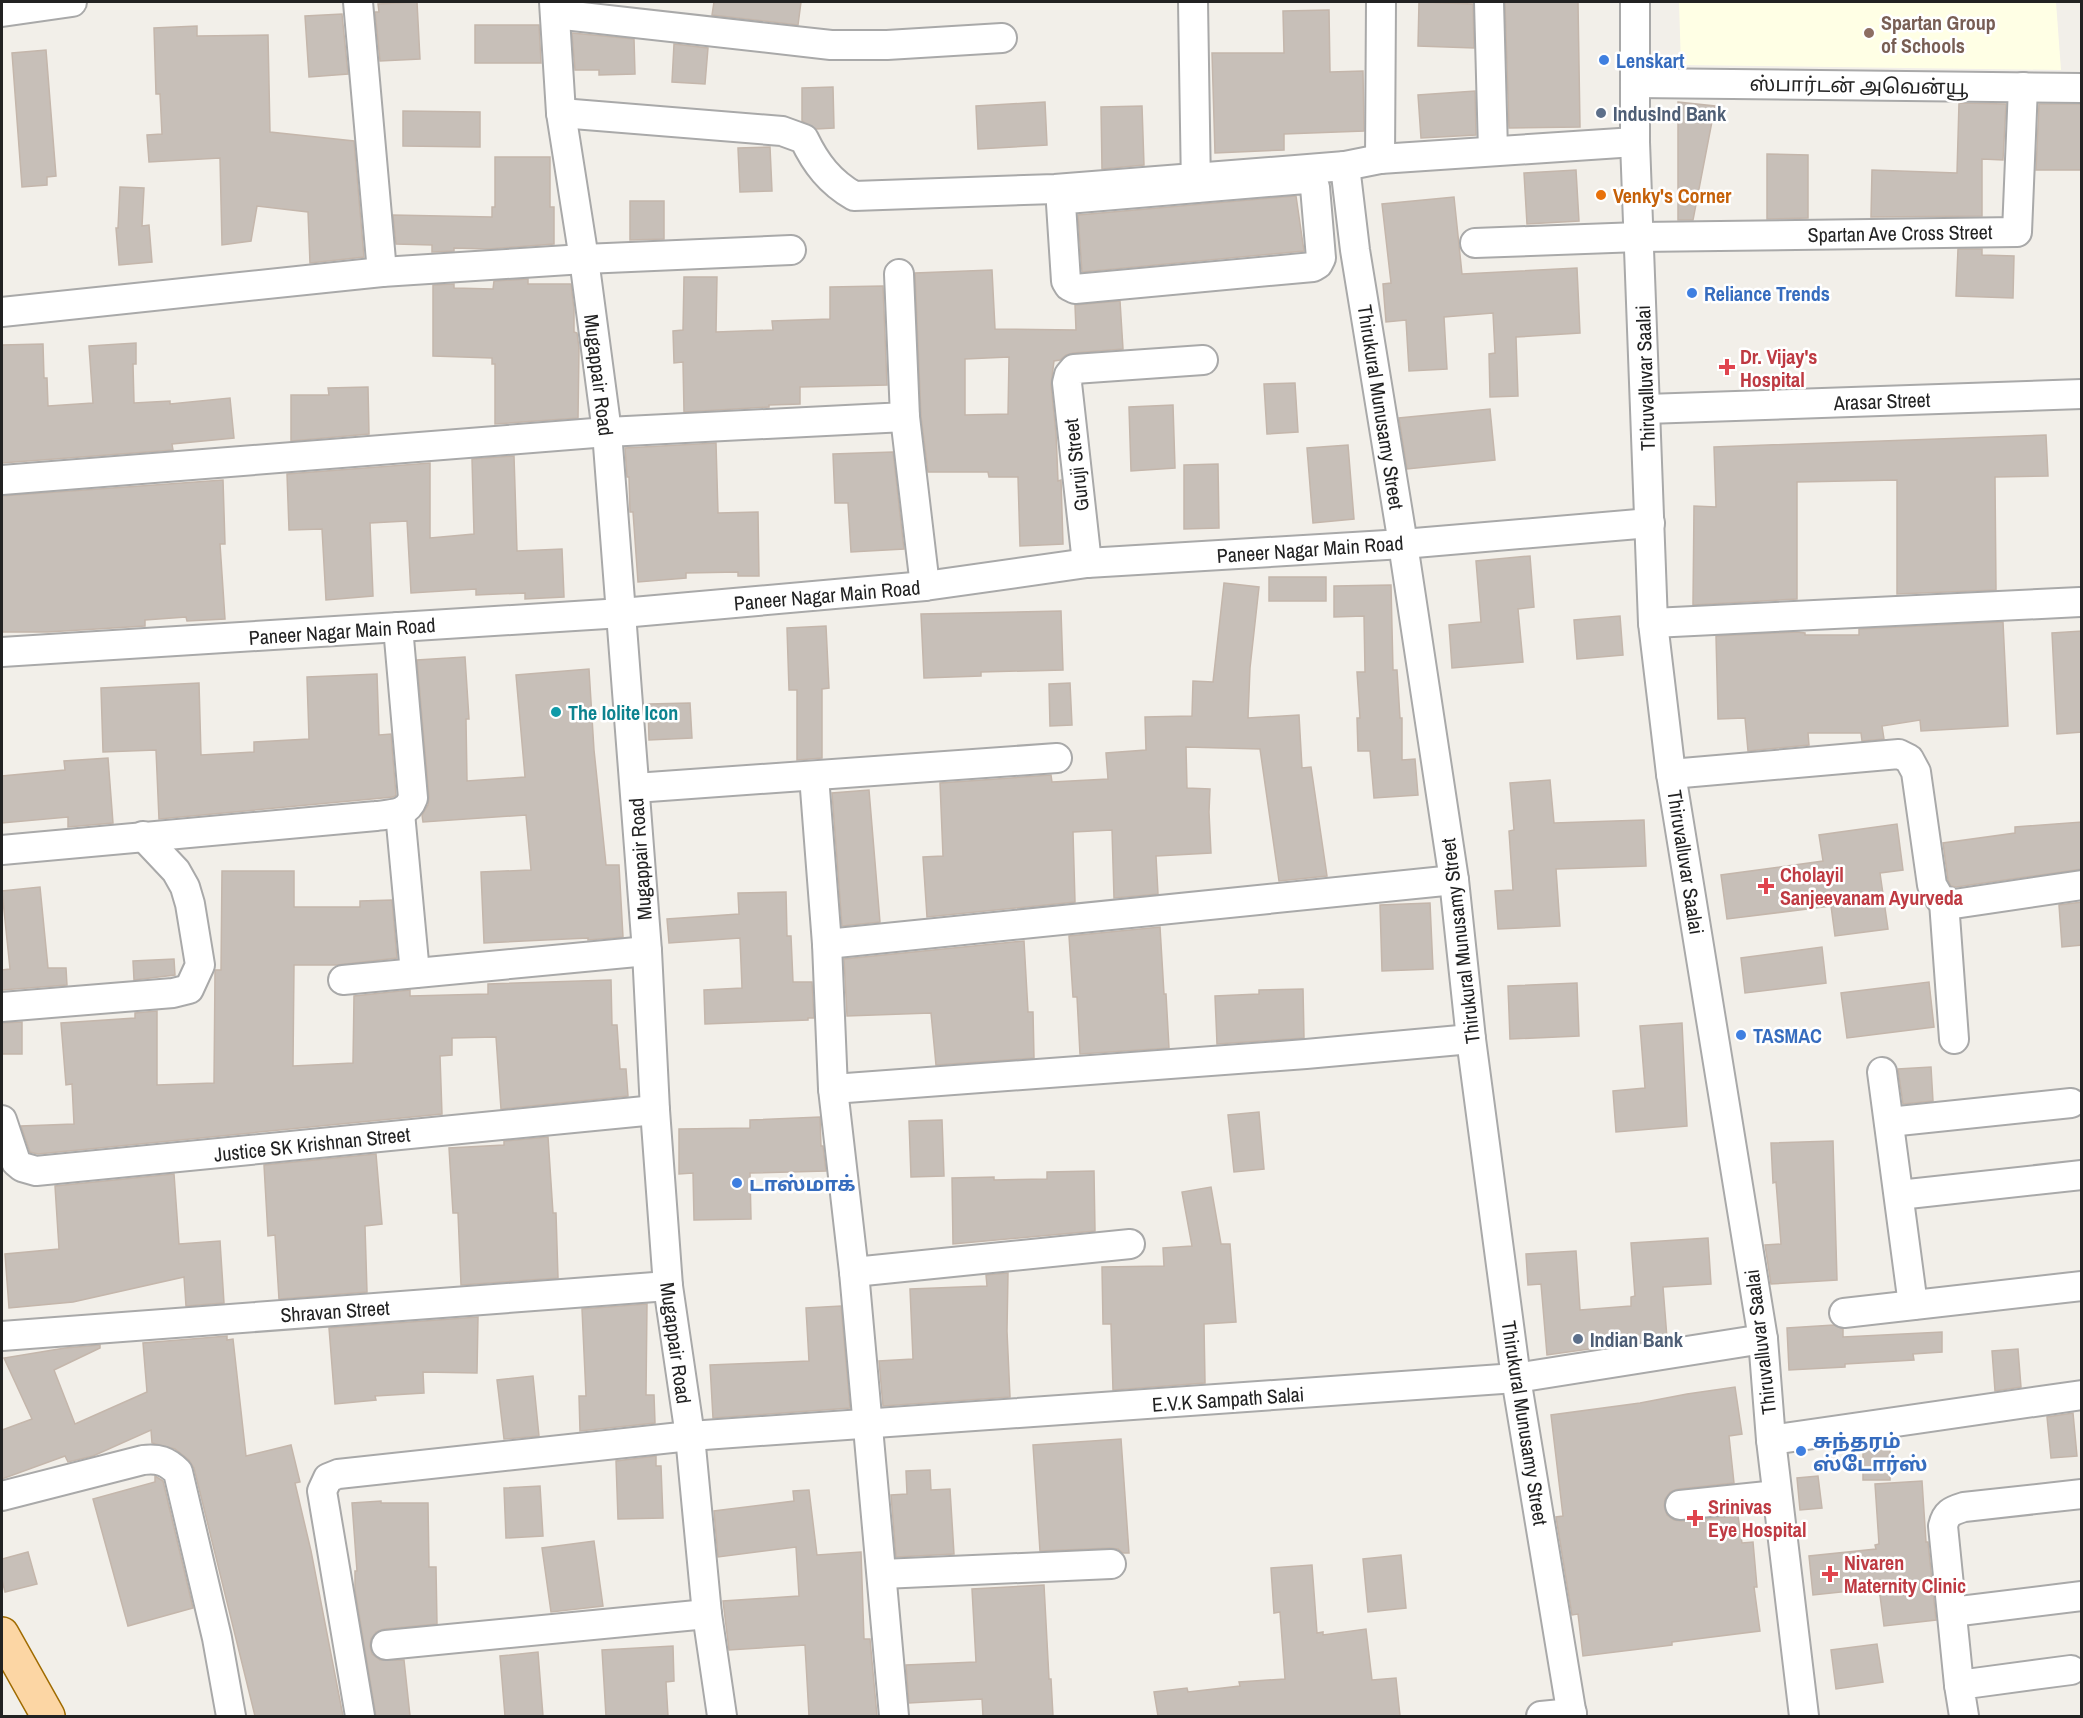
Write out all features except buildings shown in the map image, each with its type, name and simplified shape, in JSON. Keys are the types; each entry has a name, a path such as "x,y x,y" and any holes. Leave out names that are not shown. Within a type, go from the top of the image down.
{"main road":[{"path":"2,1634 48,1716"}],"street":[{"path":"2,12 72,2"},
{"path":"358,2 382,272"},
{"path":"1193,2 1196,183"},
{"path":"1380,159 1381,2"},
{"path":"1489,2 1493,151"},
{"name":"Thiruvalluvar Saalai","path":"1635,2 1635,142 1653,623 1671,774 1763,1339 1771,1440 1804,1716"},
{"path":"554,8 831,45 887,45 1002,38"},
{"name":"Mugappair Road","path":"554,8 561,113 584,259 607,432 647,951 655,1110 668,1286 690,1436 707,1614 722,1716"},
{"name":"ஸ்பார்டன் அவென்யூ","path":"1636,82 2082,88"},
{"name":"Spartan Ave Cross Street","path":"1639,237 2017,232 2023,87"},
{"path":"561,113 782,131 804,139 815,160 834,183 854,196 1055,189 1196,183 1305,179 1311,181 1315,187 1320,258 1318,264 1312,267 1075,289 1066,281 1061,204 1066,199 1196,183 1345,166 1380,159 1635,142"},
{"name":"Thirukural Munusamy Street","path":"1345,166 1352,226 1454,879 1471,1039 1516,1378 1572,1715"},
{"path":"1318,229 1352,226"},
{"path":"1474,243 1639,237"},
{"path":"2,312 382,272 584,259 791,250"},
{"path":"899,274 905,417 925,586"},
{"name":"Guruji Street","path":"1088,563 1067,383 1069,375 1074,369 1203,360"},
{"name":"Arasar Street","path":"1646,409 2082,394"},
{"path":"2,480 607,432 905,417"},
{"name":"Paneer Nagar Main Road","path":"2,652 622,613 925,586 1088,563 1403,544 1650,523"},
{"path":"1653,623 2080,603"},
{"path":"2,850 400,813 408,810 413,798 398,627"},
{"path":"1671,774 1899,754 1909,759 1916,772 1932,885 1936,894 1944,902 1954,904 2082,885"},
{"path":"635,788 1057,758"},
{"path":"814,776 827,944 833,1089 854,1272 894,1716"},
{"path":"400,813 416,973"},
{"path":"2,1007 173,993 189,989 200,965 185,887 176,871 143,836"},
{"path":"827,944 1454,879"},
{"path":"1944,902 1954,1039"},
{"path":"344,980 647,951"},
{"path":"833,1089 1306,1054 1471,1039"},
{"path":"1882,1072 1913,1305"},
{"path":"1889,1122 2071,1103"},
{"name":"Justice SK Krishnan Street","path":"2,1120 16,1162 22,1167 36,1171 655,1110"},
{"path":"1899,1195 2082,1175"},
{"path":"854,1272 1130,1244"},
{"name":"Shravan Street","path":"2,1336 668,1286"},
{"path":"1844,1313 2082,1286"},
{"name":"E.V.K Sampath Salai","path":"360,1716 323,1498 323,1484 328,1478 338,1474 690,1436 1516,1378 1763,1339"},
{"path":"1771,1440 2082,1395"},
{"path":"2,1496 143,1460 162,1460 172,1466 178,1472 217,1638 231,1716"},
{"path":"1964,1716 1943,1526 1945,1518 1949,1511 1964,1507 2082,1494"},
{"path":"1680,1505 1778,1495"},
{"path":"882,1574 1111,1564"},
{"path":"1952,1612 2082,1596"},
{"path":"386,1645 707,1614"},
{"path":"1959,1685 2071,1670"},
{"path":"1541,1716 1572,1715"}],"shaded area":[{"name":"Spartan Group of Schools","path":"1679,2 2056,2 2061,70 1681,65"}],"place":[{"name":"Spartan Group of Schools","path":"1869,33"},
{"name":"Lenskart","path":"1604,60"},
{"name":"IndusInd Bank","path":"1601,113"},
{"name":"Venky's Corner","path":"1601,195"},
{"name":"Reliance Trends","path":"1692,293"},
{"name":"Dr. Vijay's Hospital","path":"1727,367"},
{"name":"The Iolite Icon","path":"556,712"},
{"name":"Cholayil Sanjeevanam Ayurveda","path":"1766,886"},
{"name":"TASMAC","path":"1741,1035"},
{"name":"டாஸ்மாக்","path":"737,1183"},
{"name":"Indian Bank","path":"1578,1339"},
{"name":"சுந்தரம் ஸ்டோர்ஸ்","path":"1801,1451"},
{"name":"Srinivas Eye Hospital","path":"1695,1518"},
{"name":"Nivaren Maternity Clinic","path":"1830,1574"}]}
